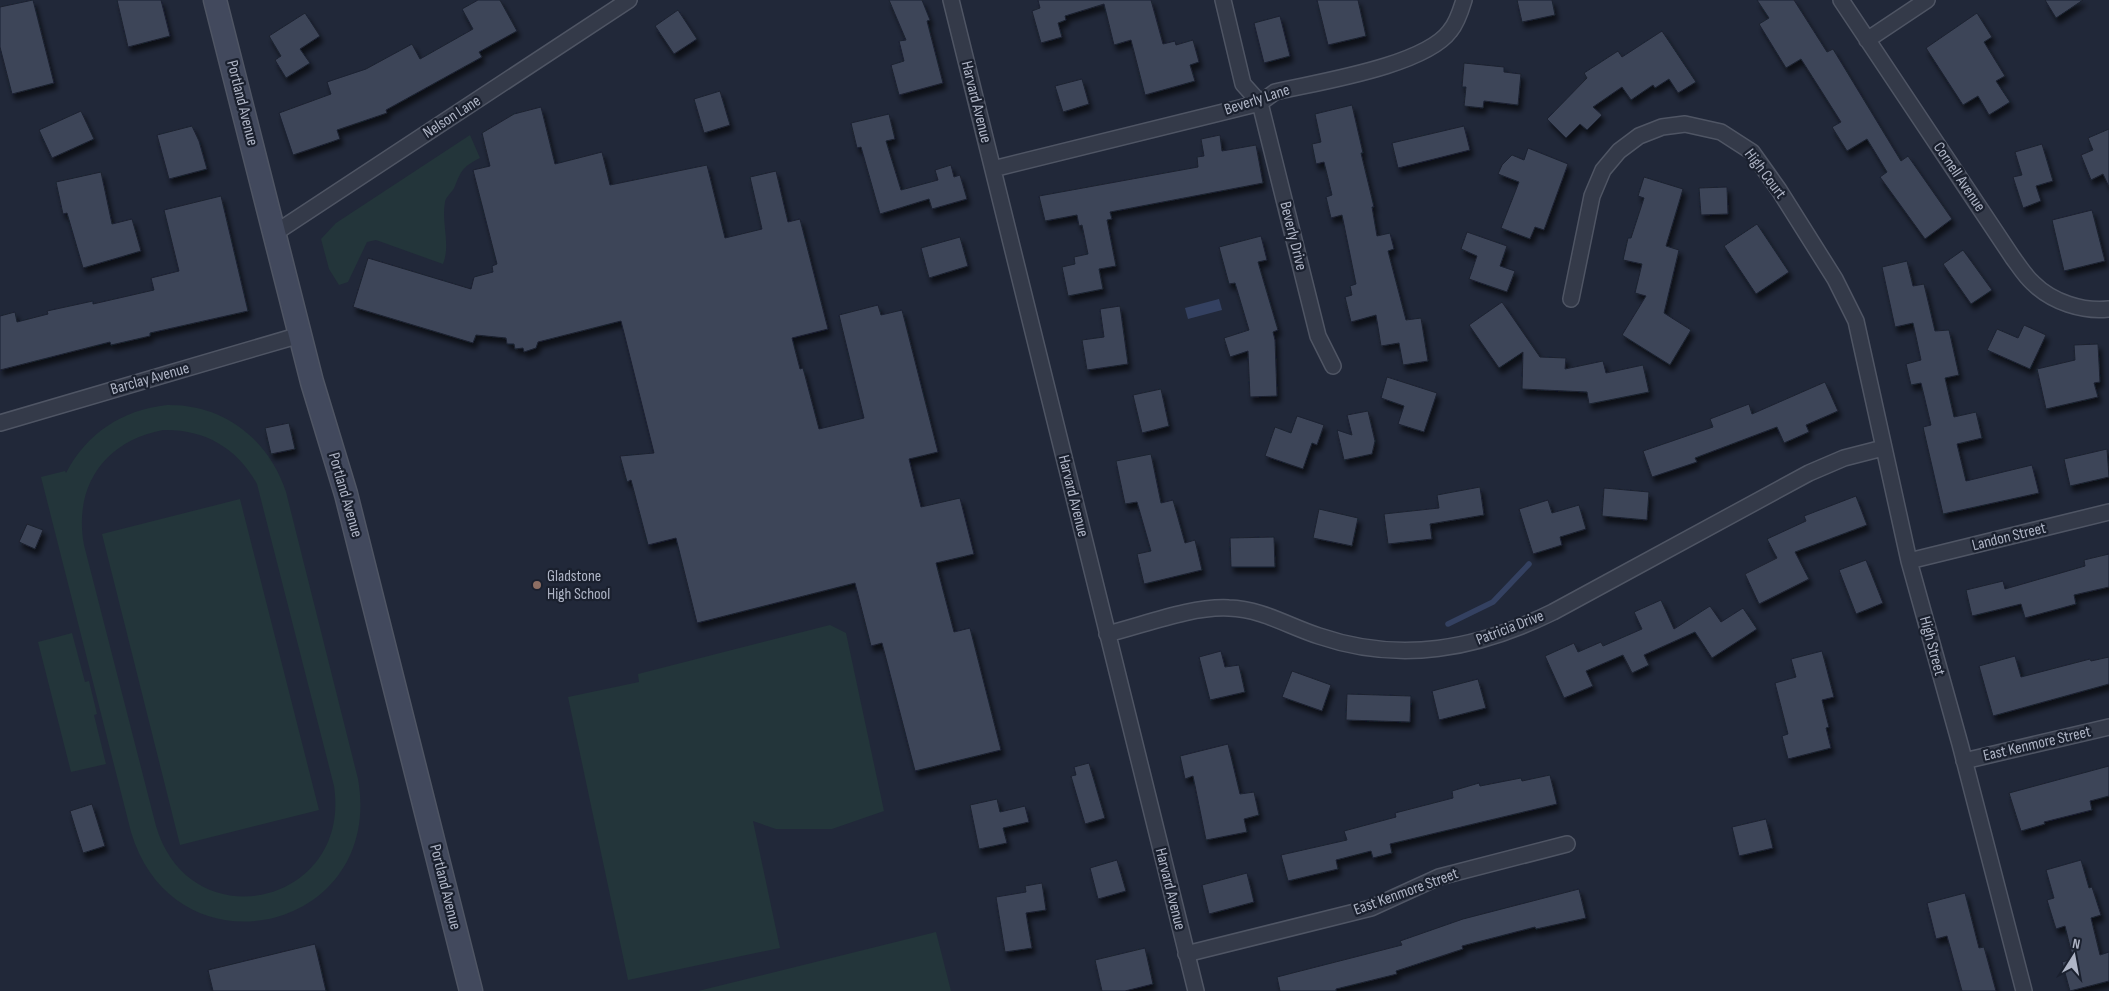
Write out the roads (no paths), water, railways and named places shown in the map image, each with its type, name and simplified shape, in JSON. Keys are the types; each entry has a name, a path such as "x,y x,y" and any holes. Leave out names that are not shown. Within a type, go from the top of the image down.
{"street":[{"name":"Portland Avenue","path":"215,0 324,427 346,494 471,991"},
{"name":"Nelson Lane","path":"275,233 629,0"},
{"name":"Harvard Avenue","path":"952,0 1196,991"},
{"path":"1223,0 1243,84 1260,103"},
{"name":"Beverly Lane","path":"993,169 1260,103 1274,92 1404,62 1438,44 1450,31 1464,0"},
{"name":"Cornell Avenue","path":"1841,0 2013,258 2034,284 2062,302 2092,311 2109,309"},
{"path":"1867,40 1927,0"},
{"name":"Beverly Drive","path":"1260,103 1318,336 1333,366"},
{"name":"High Court","path":"1571,299 1592,196 1603,170 1619,151 1639,136 1662,127 1685,124 1721,132 1752,152 1779,190 1847,299"},
{"name":"High Street","path":"1847,299 1856,321 1908,561 1964,761 2024,991"},
{"name":"Barclay Avenue","path":"0,423 300,335"},
{"name":"Patricia Drive","path":"1107,634 1195,611 1227,608 1259,612 1317,635 1346,644 1373,649 1428,650 1482,641 1517,630 1553,612 1809,473 1844,458 1883,448"},
{"name":"Landon Street","path":"1908,561 2109,512"},
{"name":"East Kenmore Street","path":"1964,761 2109,727"},
{"name":"East Kenmore Street","path":"1186,954 1371,908 1440,877 1567,844"}],"water":[{"path":"1219,299 1222,310 1188,319 1185,308"}],"waterway":[{"path":"1448,624 1493,602 1529,564"}],"place":[{"name":"Gladstone High School","path":"537,585"}]}
